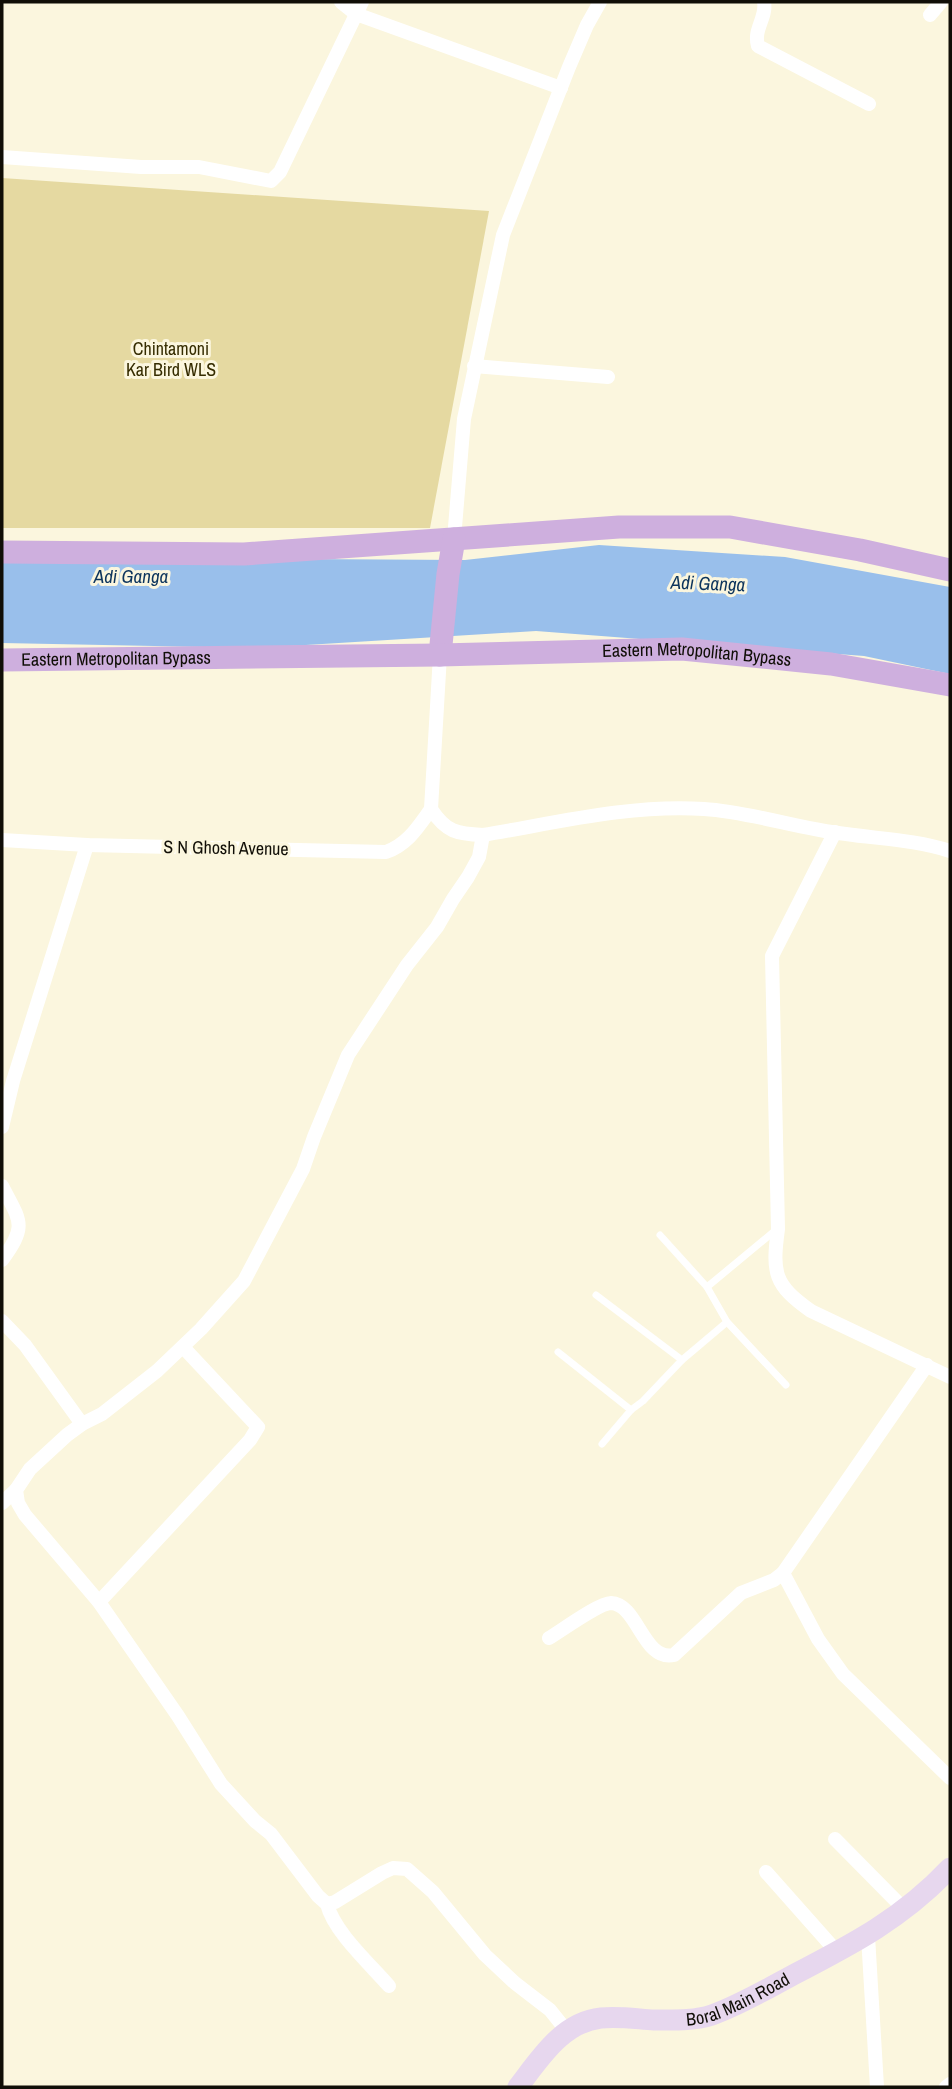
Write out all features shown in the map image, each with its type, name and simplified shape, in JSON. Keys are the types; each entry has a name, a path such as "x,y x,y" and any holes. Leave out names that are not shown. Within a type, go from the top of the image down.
{"main road":[{"path":"2,552 244,554 619,527 730,527 860,550 950,570"},
{"path":"440,655 454,539"},
{"name":"Eastern Metropolitan Bypass","path":"2,660 682,649 831,664 950,685"},
{"name":"Boral Main Road","path":"517,2087 549,2047 582,2022 601,2018 677,2021 709,2016 746,2000 868,1936 931,1889 950,1868"}],"street":[{"path":"341,2 561,88"},
{"path":"454,539 464,419 503,235 587,25 600,2"},
{"path":"764,2 765,10 755,36 758,46 869,104"},
{"path":"930,15 941,2"},
{"path":"2,157 141,167 199,167 271,181 280,172 359,8"},
{"path":"474,366 608,377"},
{"path":"440,655 431,809 439,822 448,829 463,834 483,835 619,813 681,808 730,812 835,832 930,845 950,851"},
{"name":"S N Ghosh Avenue","path":"2,840 87,845 386,852 405,842 431,809"},
{"path":"835,832 772,956 778,1229 774,1259 779,1281 793,1298 811,1311 950,1377"},
{"path":"2,1503 44,1455 82,1424 102,1414 131,1393 183,1347 244,1280 303,1169 348,1055 407,965 437,927 468,877 479,857 483,835"},
{"path":"2,1127 13,1082 87,845"},
{"path":"2,1186 19,1219 19,1231 2,1260"},
{"path":"2,1321 25,1345 82,1424"},
{"path":"99,1602 250,1440 258,1427 183,1347"},
{"path":"549,1638 601,1606 613,1603 621,1606 659,1654 667,1657 674,1655 741,1593 774,1580 783,1573 927,1365"},
{"path":"16,1490 18,1503 25,1515 99,1602 178,1716 221,1784 255,1821 271,1834 293,1867 327,1904 339,1927 388,1986"},
{"path":"783,1573 818,1639 843,1674 950,1778"},
{"path":"835,1839 905,1910"},
{"path":"327,1904 335,1902 382,1872 393,1868 407,1869 433,1892 485,1955 550,2010 565,2033"},
{"path":"766,1872 837,1952"},
{"path":"868,1936 877,2087"}],"lane":[{"path":"708,1287 778,1229"},
{"path":"660,1235 708,1287 727,1322 786,1385"},
{"path":"596,1295 682,1360"},
{"path":"602,1444 631,1410 682,1360 727,1322"},
{"path":"558,1352 631,1410"}],"green space":[{"name":"Chintamoni Kar Bird WLS","path":"2,178 489,211 430,528 2,528"}],"water":[{"name":"Adi Ganga","path":"599,545 785,557 950,587 950,674 864,656 536,631 257,648 2,643 2,557 465,560"}]}
